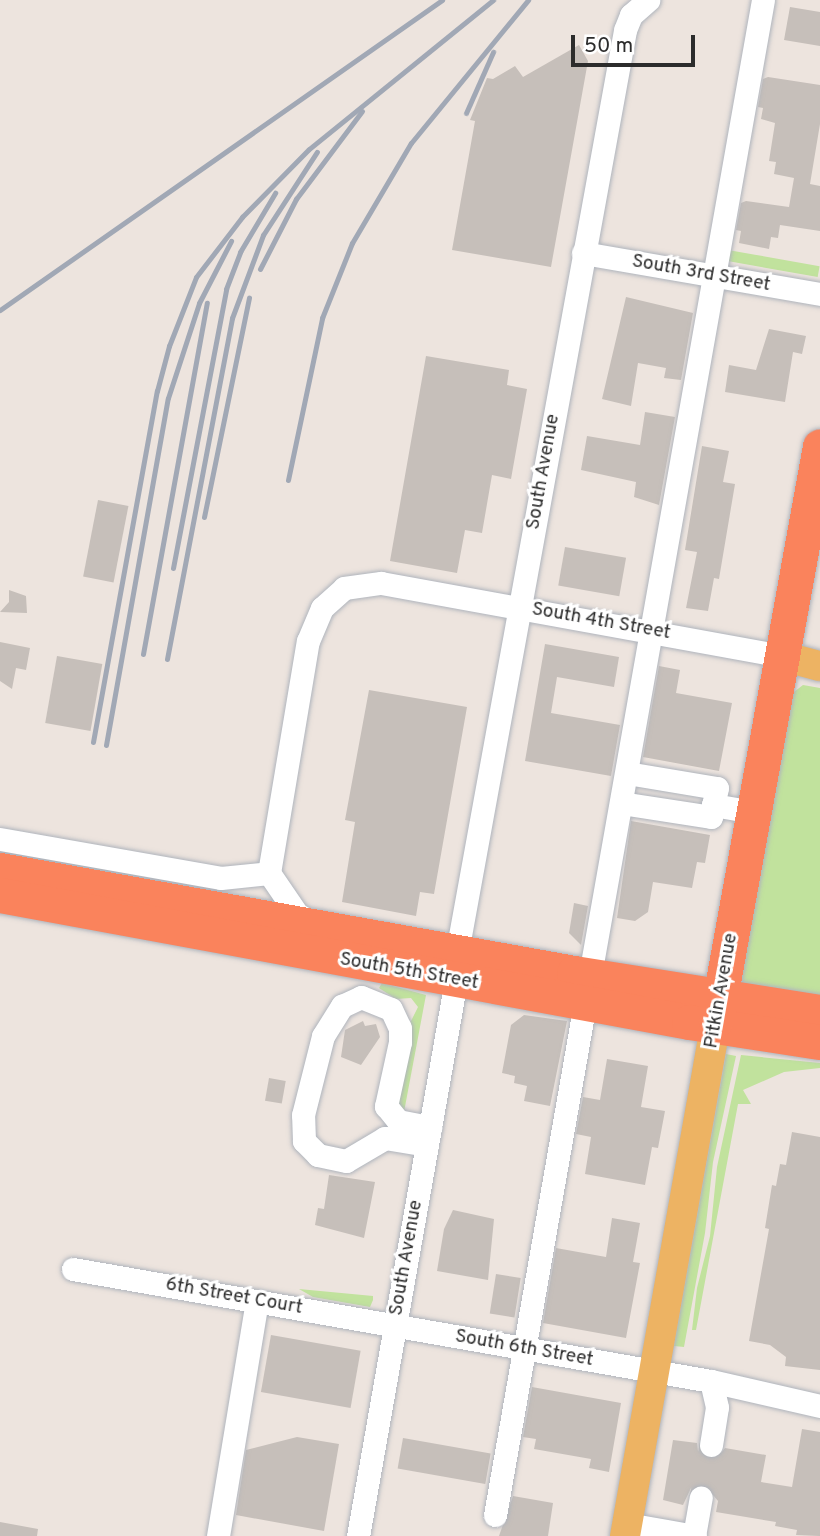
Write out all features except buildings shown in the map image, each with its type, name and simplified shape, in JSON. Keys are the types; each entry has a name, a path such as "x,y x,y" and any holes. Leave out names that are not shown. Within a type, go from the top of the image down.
{"highway":[{"name":"Pitkin Avenue","path":"718,1013 820,446"},
{"name":"South 5th Street","path":"0,870 247,928 328,930 456,966"},
{"name":"South 5th Street","path":"0,894 247,928 456,966 583,984 718,1013 820,1042"},
{"name":"South 5th Street","path":"718,1013 820,1012"}],"main road":[{"name":"South 4th Street","path":"782,656 820,666"},
{"name":"Pitkin Avenue","path":"626,1530 718,1013"}],"street":[{"name":"South Avenue","path":"358,1536 519,608 625,30 631,15 648,0"},
{"path":"495,1515 583,984 627,773 764,0"},
{"name":"South 3rd Street","path":"583,253 820,294"},
{"name":"South 4th Street","path":"269,873 314,622 331,597 344,588 381,583 782,656"},
{"path":"621,803 711,817 717,788 627,773"},
{"path":"713,805 754,812"},
{"path":"0,839 225,879 269,873 297,914 328,930"},
{"path":"376,1142 386,1106 400,1028 391,1009 361,997 342,1006 328,1022 302,1134 310,1150 335,1161 346,1161 385,1138 429,1136"},
{"path":"386,1106 398,1121 429,1136"},
{"name":"6th Street Court","path":"74,1269 395,1326"},
{"path":"218,1536 257,1301"},
{"name":"South 6th Street","path":"395,1326 711,1381 820,1406"},
{"path":"710,1445 717,1407 711,1381"},
{"path":"626,1530 695,1536 701,1498"}],"green space":[{"path":"728,250 820,266 818,277 726,261"},
{"path":"803,685 820,688 820,1001 743,985 740,978 790,695"},
{"path":"382,983 426,995 404,1112 396,1104 410,1023 418,1007 411,998 396,999 379,988"},
{"path":"726,1054 736,1056 713,1162 705,1233 684,1347 674,1346"},
{"path":"741,1055 820,1063 820,1068 784,1072 743,1090 751,1104 738,1104 696,1330 692,1330 697,1288 710,1236 717,1167"},
{"path":"299,1289 373,1296 373,1300 370,1307 313,1297"}],"tunnel":[{"path":"701,1498 711,1445"}],"railway":[{"path":"0,310 442,0"},
{"path":"93,742 157,391 169,346 196,277 242,217 309,149 493,0"},
{"path":"288,480 322,318 352,243 411,143 528,0"},
{"path":"466,113 493,52"},
{"path":"260,269 296,199 362,111"},
{"path":"167,659 232,318 263,235 317,152"},
{"path":"173,568 226,289 240,252 275,193"},
{"path":"106,745 168,398 199,303 231,241"},
{"path":"204,517 249,298"},
{"path":"143,654 207,303"}]}
